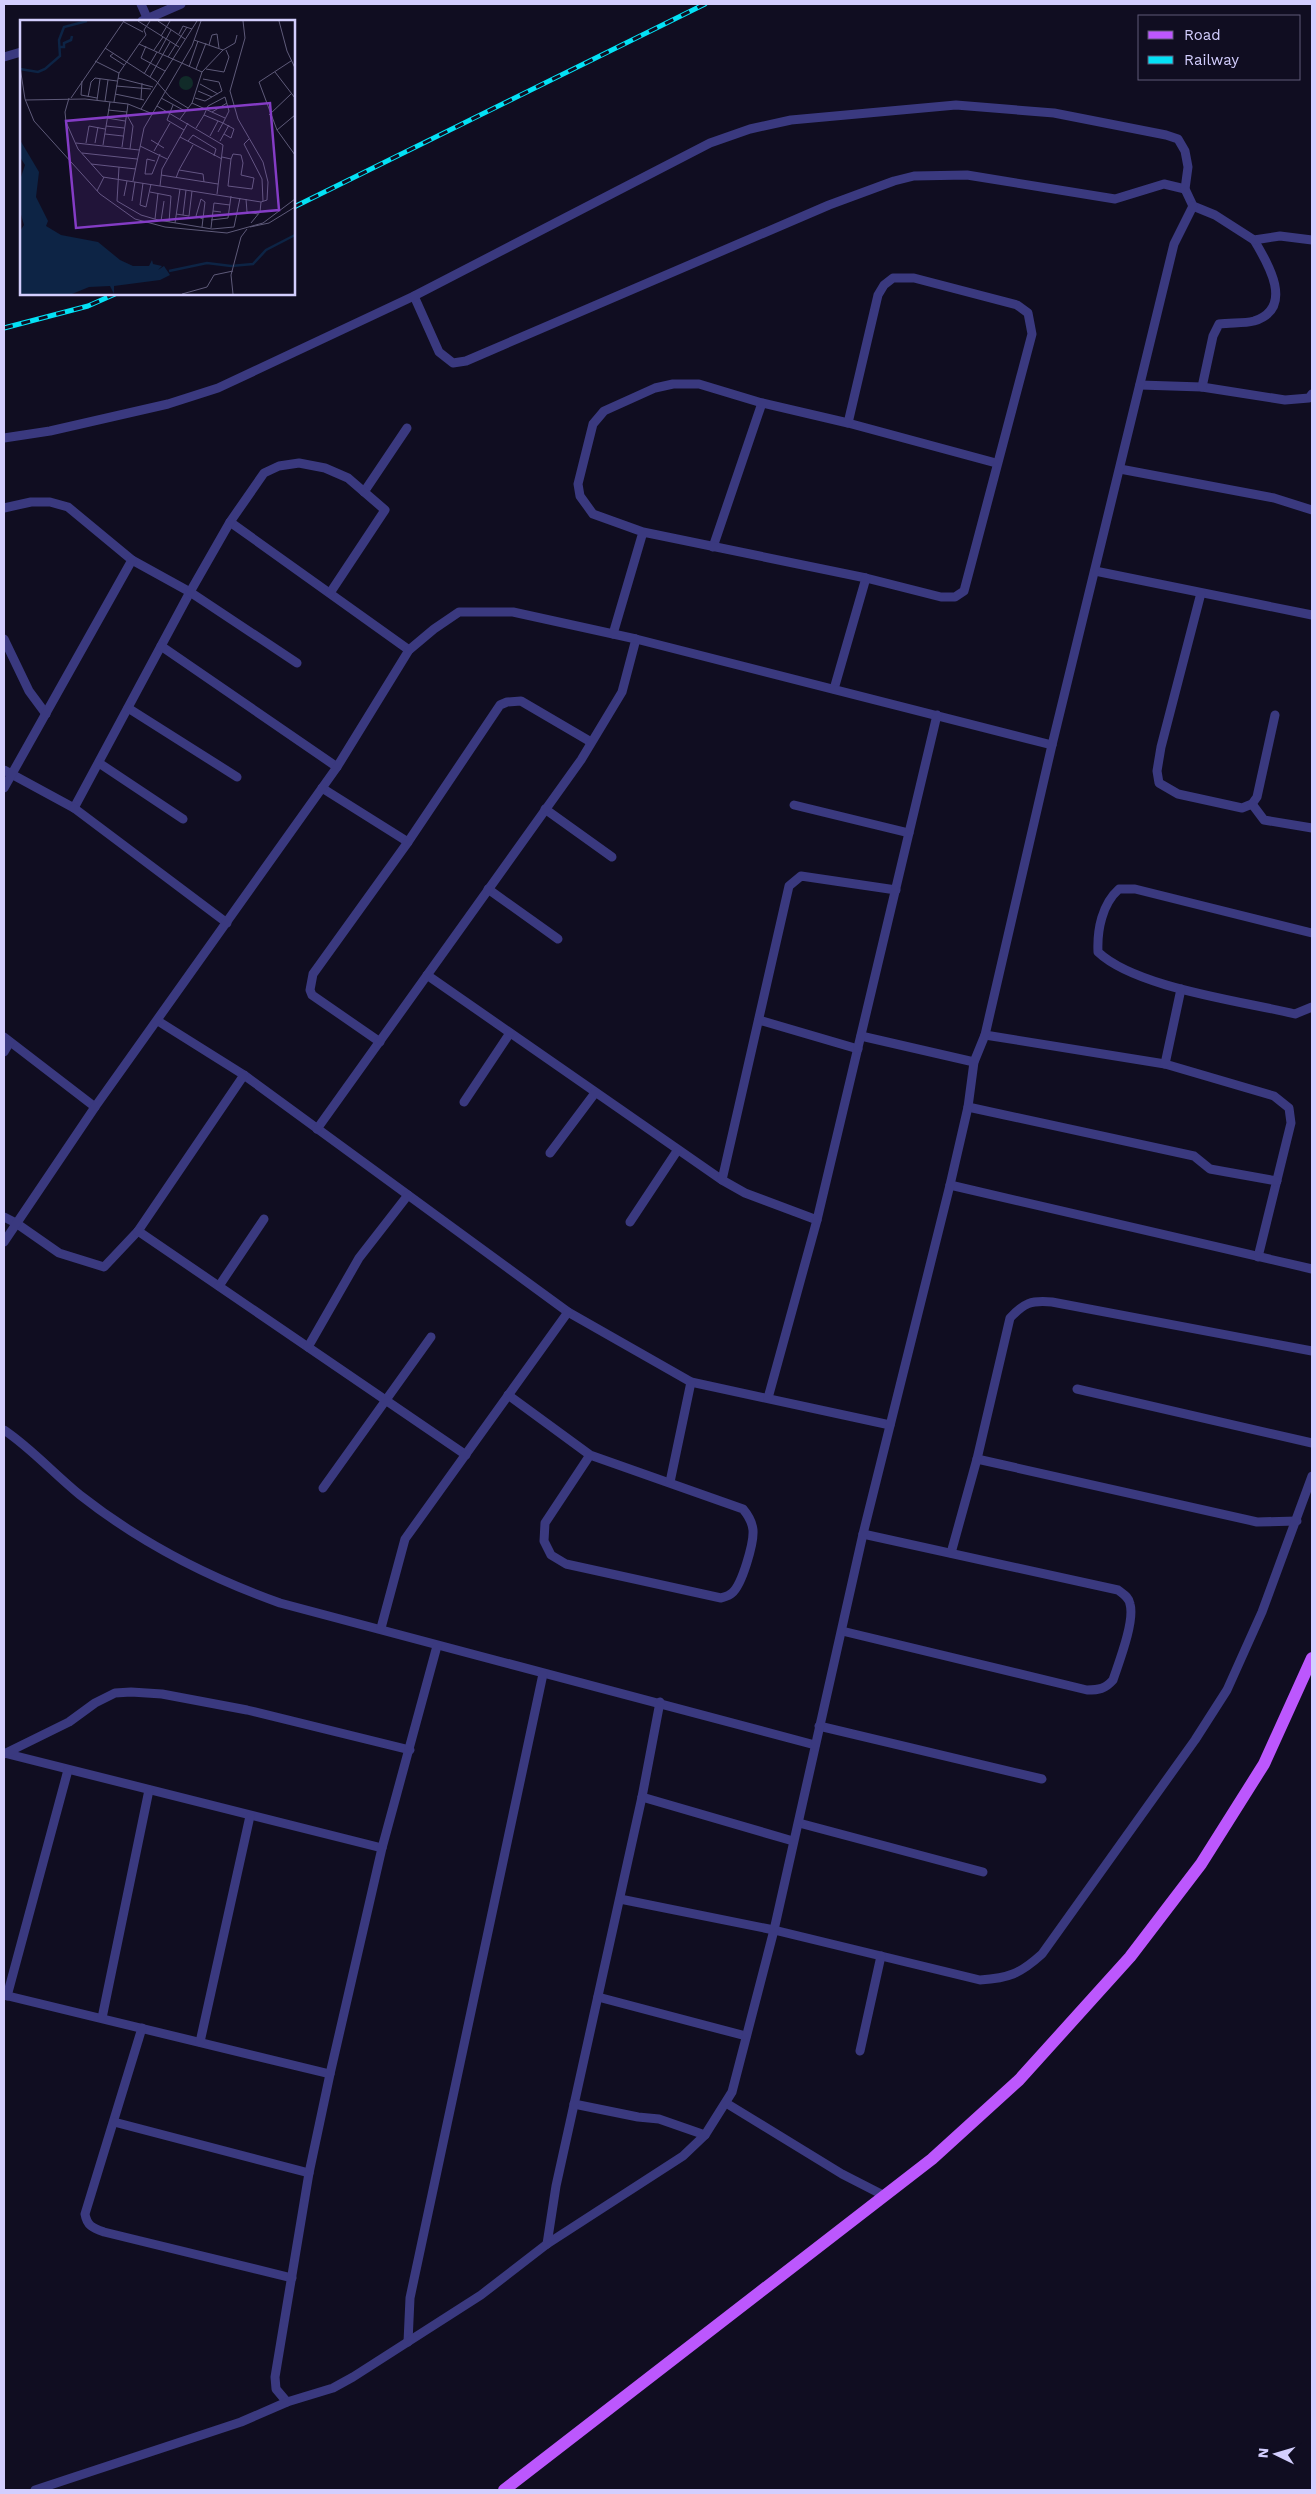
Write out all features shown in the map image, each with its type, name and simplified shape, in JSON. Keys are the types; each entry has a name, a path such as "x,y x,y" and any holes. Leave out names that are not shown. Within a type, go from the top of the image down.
{"main road":[{"path":"504,2490 932,2159 1018,2080 1130,1958 1201,1864 1264,1764 1312,1658"}],"street":[{"path":"141,4 145,20 180,4"},
{"path":"4,57 20,52"},
{"path":"4,438 50,431 159,406 218,388 414,296 710,143 750,129 791,120 956,105 1054,113 1178,139 1185,151 1188,167 1185,189 1193,206 1215,215 1254,240 1270,267 1277,285 1273,305 1264,317 1252,322 1219,324 1213,336 1202,387"},
{"path":"414,296 439,352 453,363 466,361 829,205 894,181 914,176 967,175 1115,199 1164,184 1185,189"},
{"path":"35,2490 241,2422 286,2402 332,2388 482,2295 547,2244 683,2156 705,2135 732,2092 774,1930 863,1534 950,1185 968,1106 974,1062 985,1035 1052,745 1174,244 1193,206"},
{"path":"1254,240 1280,236 1312,240"},
{"path":"848,423 878,294 884,285 893,278 914,278 1017,305 1028,313 1032,334 996,463 964,591 955,597 941,597 866,578 643,532 593,514 580,496 578,484 593,424 604,411 655,388 673,384 700,384 762,403 848,423 996,463"},
{"path":"1140,385 1202,387 1285,400 1309,398 1312,394"},
{"path":"713,547 762,403"},
{"path":"364,492 407,428"},
{"path":"74,808 190,592 230,522 264,473 279,466 299,463 325,468 348,478 385,510 330,593"},
{"path":"1120,469 1274,498 1312,510"},
{"path":"4,508 31,502 50,502 68,507 132,560 190,592 298,664"},
{"path":"230,522 409,650"},
{"path":"612,634 643,532"},
{"path":"4,788 8,772 46,714 132,560"},
{"path":"1095,571 1312,615"},
{"path":"834,689 866,578"},
{"path":"1200,593 1162,747 1157,771 1159,783 1178,794 1242,808 1252,804 1257,797 1275,715"},
{"path":"4,1242 95,1107 337,767 409,650 434,628 459,612 513,612 636,639 1052,745"},
{"path":"4,639 29,691 46,714"},
{"path":"318,1128 581,760 622,692 636,639"},
{"path":"161,646 337,767"},
{"path":"380,1042 312,995 311,983 313,974 408,842 500,705 507,702 521,702 591,742"},
{"path":"128,708 237,778"},
{"path":"768,1398 817,1220 936,714"},
{"path":"98,763 183,819"},
{"path":"8,772 74,808 227,923"},
{"path":"322,788 408,842"},
{"path":"1252,804 1264,820 1312,828"},
{"path":"794,805 909,833"},
{"path":"545,809 612,857"},
{"path":"722,1180 789,886 802,876 896,890"},
{"path":"488,889 558,938"},
{"path":"1312,933 1135,890 1119,890 1109,898 1097,935 1098,952 1118,967 1181,989 1295,1014 1312,1007"},
{"path":"427,975 677,1151 722,1180 745,1193 817,1220"},
{"path":"1165,1064 1181,989"},
{"path":"759,1020 858,1049"},
{"path":"158,1021 244,1075 568,1312 691,1382 890,1425"},
{"path":"464,1102 510,1033"},
{"path":"985,1035 1165,1064 1274,1096 1289,1108 1291,1123 1258,1256"},
{"path":"861,1036 974,1062"},
{"path":"4,1052 7,1040 95,1107"},
{"path":"4,1218 16,1223 59,1253 104,1268 138,1231 244,1075"},
{"path":"550,1153 595,1093"},
{"path":"968,1106 1194,1156 1210,1169 1277,1181"},
{"path":"630,1222 677,1151"},
{"path":"950,1185 1312,1270"},
{"path":"308,1347 359,1258 408,1195"},
{"path":"220,1286 264,1219"},
{"path":"138,1231 466,1455"},
{"path":"951,1553 977,1459 1010,1318 1019,1309 1034,1300 1312,1351"},
{"path":"381,1628 405,1539 568,1312"},
{"path":"323,1488 431,1337"},
{"path":"670,1482 691,1382"},
{"path":"1077,1389 1312,1443"},
{"path":"508,1395 590,1454 743,1508 750,1517 753,1530 750,1549 738,1586 731,1594 721,1598 711,1596 566,1564 551,1555 544,1541 545,1523 590,1454"},
{"path":"4,1443 7,1432 80,1495 170,1556 231,1585 280,1603 381,1628 437,1646 660,1702 815,1744"},
{"path":"977,1459 1257,1522 1297,1521"},
{"path":"620,1899 774,1930 980,1980 1006,1978 1030,1964 1042,1954 1195,1740 1227,1690 1262,1612 1312,1476"},
{"path":"842,1631 1087,1690 1107,1687 1114,1680 1130,1620 1131,1606 1128,1598 1118,1590 863,1534"},
{"path":"286,2402 276,2389 275,2378 309,2173 382,1848 437,1646"},
{"path":"408,2342 410,2298 543,1674"},
{"path":"4,1753 69,1722 94,1703 115,1693 131,1692 162,1694 247,1710 410,1750"},
{"path":"547,2244 556,2186 642,1797 660,1702"},
{"path":"819,1726 1042,1779"},
{"path":"4,1753 382,1848"},
{"path":"68,1770 5,1995 330,2074"},
{"path":"102,2018 149,1790"},
{"path":"642,1797 793,1840"},
{"path":"200,2042 250,1816"},
{"path":"799,1823 983,1872"},
{"path":"860,2051 881,1956"},
{"path":"598,1997 746,2036"},
{"path":"142,2028 85,2214 90,2227 292,2278"},
{"path":"726,2103 842,2174 883,2195"},
{"path":"574,2104 638,2117 659,2119 705,2135"},
{"path":"114,2122 309,2173"}],"railway":[{"path":"295,207 705,4"},
{"path":"4,328 88,306 113,295"}]}
